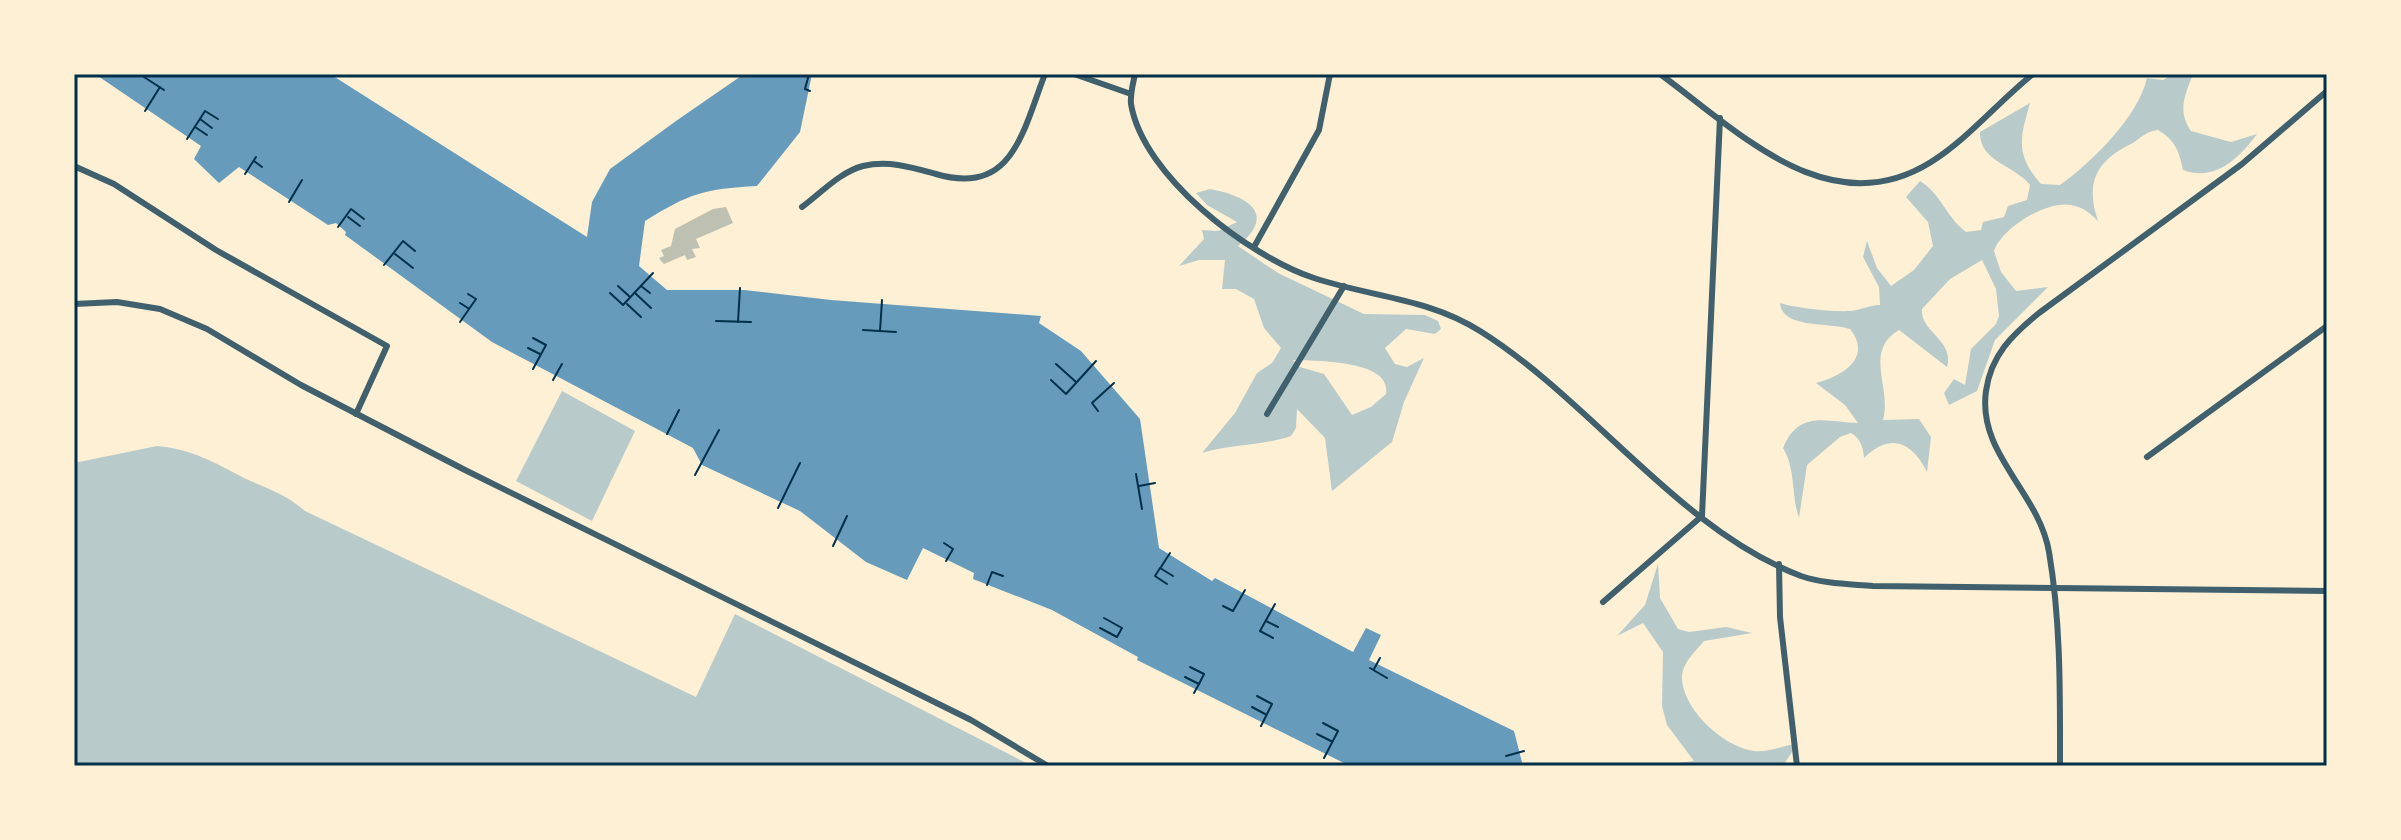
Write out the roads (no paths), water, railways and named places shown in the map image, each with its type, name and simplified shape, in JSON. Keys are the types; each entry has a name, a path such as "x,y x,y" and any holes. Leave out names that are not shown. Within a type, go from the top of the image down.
{"street":[{"path":"802,207 841,177 876,164 895,164 963,180 980,178 1005,163 1017,147 1045,74"},
{"path":"1074,74 1131,94"},
{"path":"1135,74 1131,94 1140,130 1164,169 1207,213 1254,247 1311,277 1420,302 1479,330 1545,379 1702,516 1746,550 1809,578 1848,585 2327,591"},
{"path":"1254,247 1319,130 1330,74"},
{"path":"1660,74 1805,174 1842,183 1868,183 1905,175 1929,163 2033,74"},
{"path":"2060,766 2049,550 2039,517 1994,447 1985,423 1988,378 1999,352 2039,313 2242,164 2327,91"},
{"path":"1603,602 1702,516 1720,118"},
{"path":"74,166 114,184 216,250 387,346 356,414"},
{"path":"1267,414 1344,286"},
{"path":"74,304 117,302 160,309 185,319 356,414 971,720 1048,766"},
{"path":"2147,457 2327,326"},
{"path":"1779,564 1780,617 1797,766"}],"water":[{"path":"95,74 330,74 587,237 592,202 610,169 676,121 744,74 812,74 800,132 757,186 698,194 645,221 639,266 667,290 744,290 1041,316 1039,323 1081,351 1140,419 1159,548 1212,581 1215,578 1353,652 1366,628 1381,635 1369,660 1514,731 1523,766 1350,766 1137,660 1138,657 1052,610 973,579 974,573 923,548 907,580 866,562 800,511 702,465 693,448 492,342 345,235 346,232 336,223 328,225 239,167 219,183 194,159 201,146"}]}
